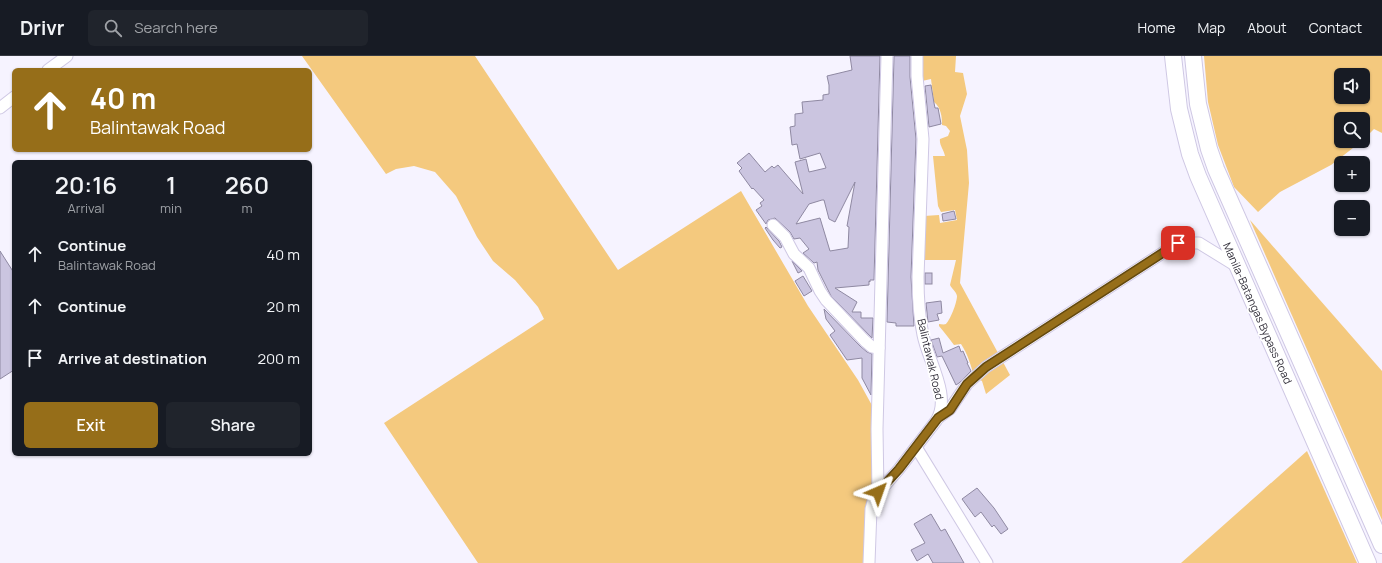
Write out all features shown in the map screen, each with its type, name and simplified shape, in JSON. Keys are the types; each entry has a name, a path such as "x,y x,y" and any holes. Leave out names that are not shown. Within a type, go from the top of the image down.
{"highway":[{"name":"Manila-Batangas Bypass Road","path":"1173,56 1179,109 1190,154 1206,196 1368,563"},
{"name":"Manila-Batangas Bypass Road","path":"1193,56 1198,104 1209,149 1225,190 1382,545"},
{"path":"1246,285 1264,277"}],"street":[{"path":"51,68 66,56"},
{"path":"869,563 872,504 878,492 877,429 887,56"},
{"name":"Balintawak Road","path":"878,492 899,469 916,447 938,418 941,410 941,394 924,339 919,300 918,277 923,139 917,56"},
{"path":"0,108 12,99"},
{"path":"774,225 786,237 794,254 809,268 826,300 865,341 873,347 879,348"},
{"path":"938,418 950,410 967,384 986,367 1178,243 1199,243 1238,267"},
{"path":"916,447 987,563"}],"shaded area":[{"path":"302,56 475,56 618,270 741,191 808,306 858,380 874,409 875,493 865,563 478,563 384,423 544,319 538,307 515,280 493,261 477,237 456,196 435,172 414,166 396,169 386,174"},
{"path":"921,56 956,56 955,72 963,73 967,94 960,116 967,150 969,183 960,283 1010,375 986,394 982,381 974,377 966,352 961,344 954,345 939,326 939,324 946,324 948,322 956,303 957,296 950,285 956,260 923,260 924,216 939,215 940,223 957,220 955,210 941,212 938,206 933,156 945,156 940,139 948,136 950,131 946,126 942,125 941,112 934,102 931,79 922,81"},
{"path":"1204,56 1382,56 1382,133 1374,129 1370,133 1370,112 1334,112 1334,148 1353,148 1343,156 1334,156 1334,163 1331,165 1280,192 1258,212 1234,187 1218,145 1208,102"},
{"path":"1250,220 1382,371 1382,520"},
{"path":"1307,451 1357,563 1181,563"}],"building":[{"path":"850,56 880,56 874,280 869,281 869,285 835,288 857,302 852,312 861,312 861,318 873,318 872,338 831,296 818,270 817,262 814,263 803,253 809,249 800,238 794,239 790,232 775,218 768,220 766,224 756,210 762,206 760,203 764,200 753,188 752,189 739,171 742,168 737,163 749,153 765,172 772,166 774,168 778,165 803,194 795,162 806,159 809,172 826,168 820,153 800,159 797,144 792,145 790,127 795,126 795,114 803,113 802,102 823,100 823,95 829,94 827,76 852,70","holes":["855,182 847,226 849,227 848,248 830,251 820,218 796,224 809,204 822,200 824,200 829,219 835,222"]},
{"path":"894,56 910,56 910,77 916,139 911,277 914,326 896,326 896,323 887,322"},
{"path":"931,85 935,108 938,108 941,124 929,127 925,86"},
{"path":"954,211 956,219 943,221 942,214"},
{"path":"766,227 779,241 782,247 780,248 773,240 765,228"},
{"path":"0,251 12,270 12,371 0,379"},
{"path":"792,261 802,271 798,273"},
{"path":"925,273 932,273 932,284 925,284"},
{"path":"803,276 812,291 804,296 795,281"},
{"path":"941,301 942,313 937,314 939,320 928,322 926,303"},
{"path":"824,309 860,346 872,354 871,395 862,378 862,358 847,360 830,335 835,331 826,319"},
{"path":"939,338 943,353 959,346 961,352 963,351 971,371 956,385 942,356 937,357 931,340"},
{"path":"977,488 994,508 1008,529 1001,534 994,525 992,527 981,512 975,517 962,499"},
{"path":"931,514 941,531 945,529 964,563 933,563 928,554 917,561 911,550 925,543 914,524"}],"route":[{"path":"878,492 899,469 938,418 950,410 967,384 986,367 1178,243"}]}
